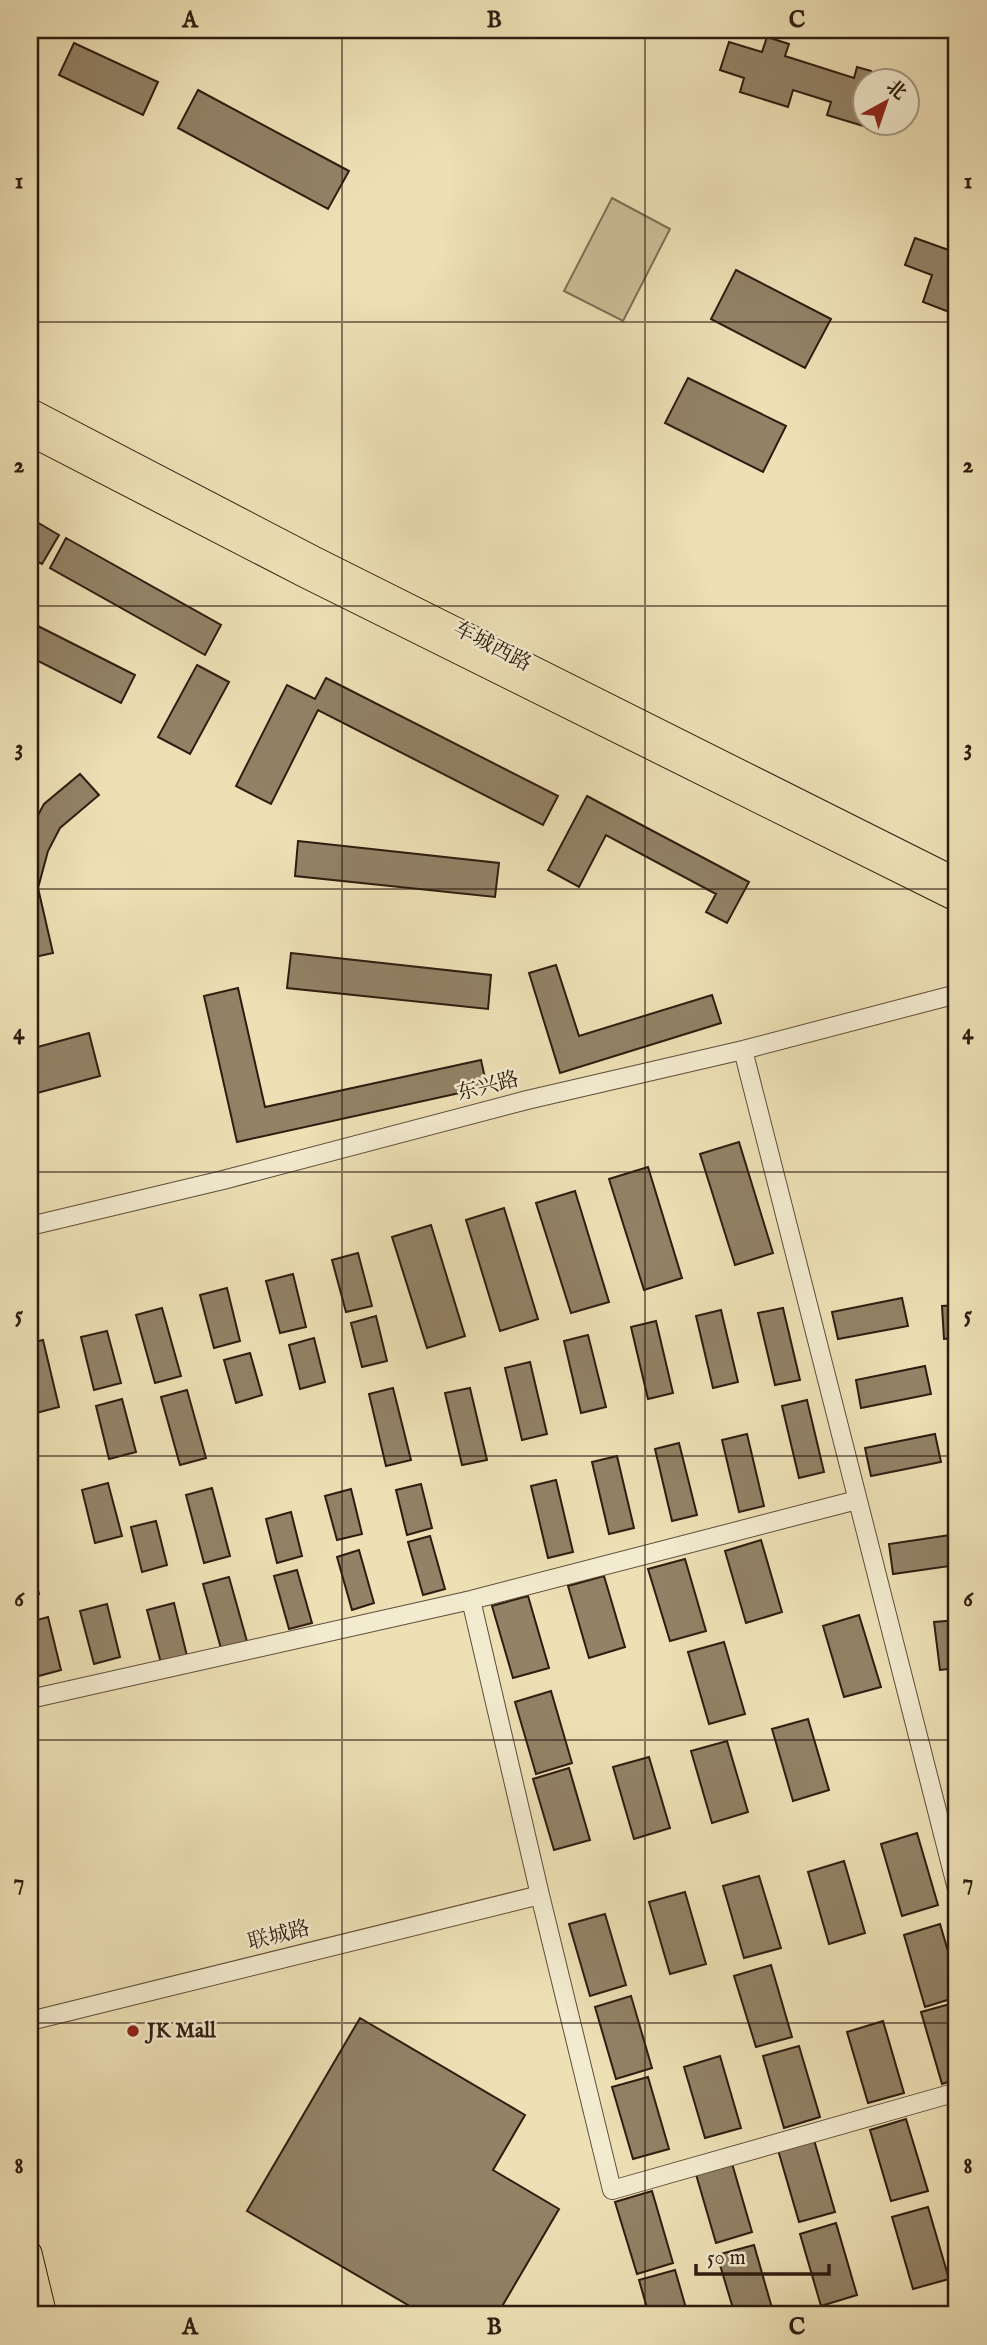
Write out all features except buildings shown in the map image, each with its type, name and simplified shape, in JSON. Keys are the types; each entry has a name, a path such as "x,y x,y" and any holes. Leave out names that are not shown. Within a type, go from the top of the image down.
{"main road":[{"name":"车城西路","path":"30,410 314,558 957,880"},
{"name":"车城西路","path":"30,435 305,576 957,900"},
{"path":"30,2253 46,2315"}],"street":[{"name":"东兴路","path":"30,1226 236,1176 527,1100 743,1050 957,994"},
{"path":"743,1050 957,1889"},
{"path":"30,1699 471,1600 857,1500"},
{"path":"471,1600 612,2190 957,2092"},
{"name":"联城路","path":"30,2021 540,1895"}],"shaded area":[{"path":"612,198 670,229 623,321 564,291"}],"place":[{"name":"JK Mall","path":"133,2031"}]}
